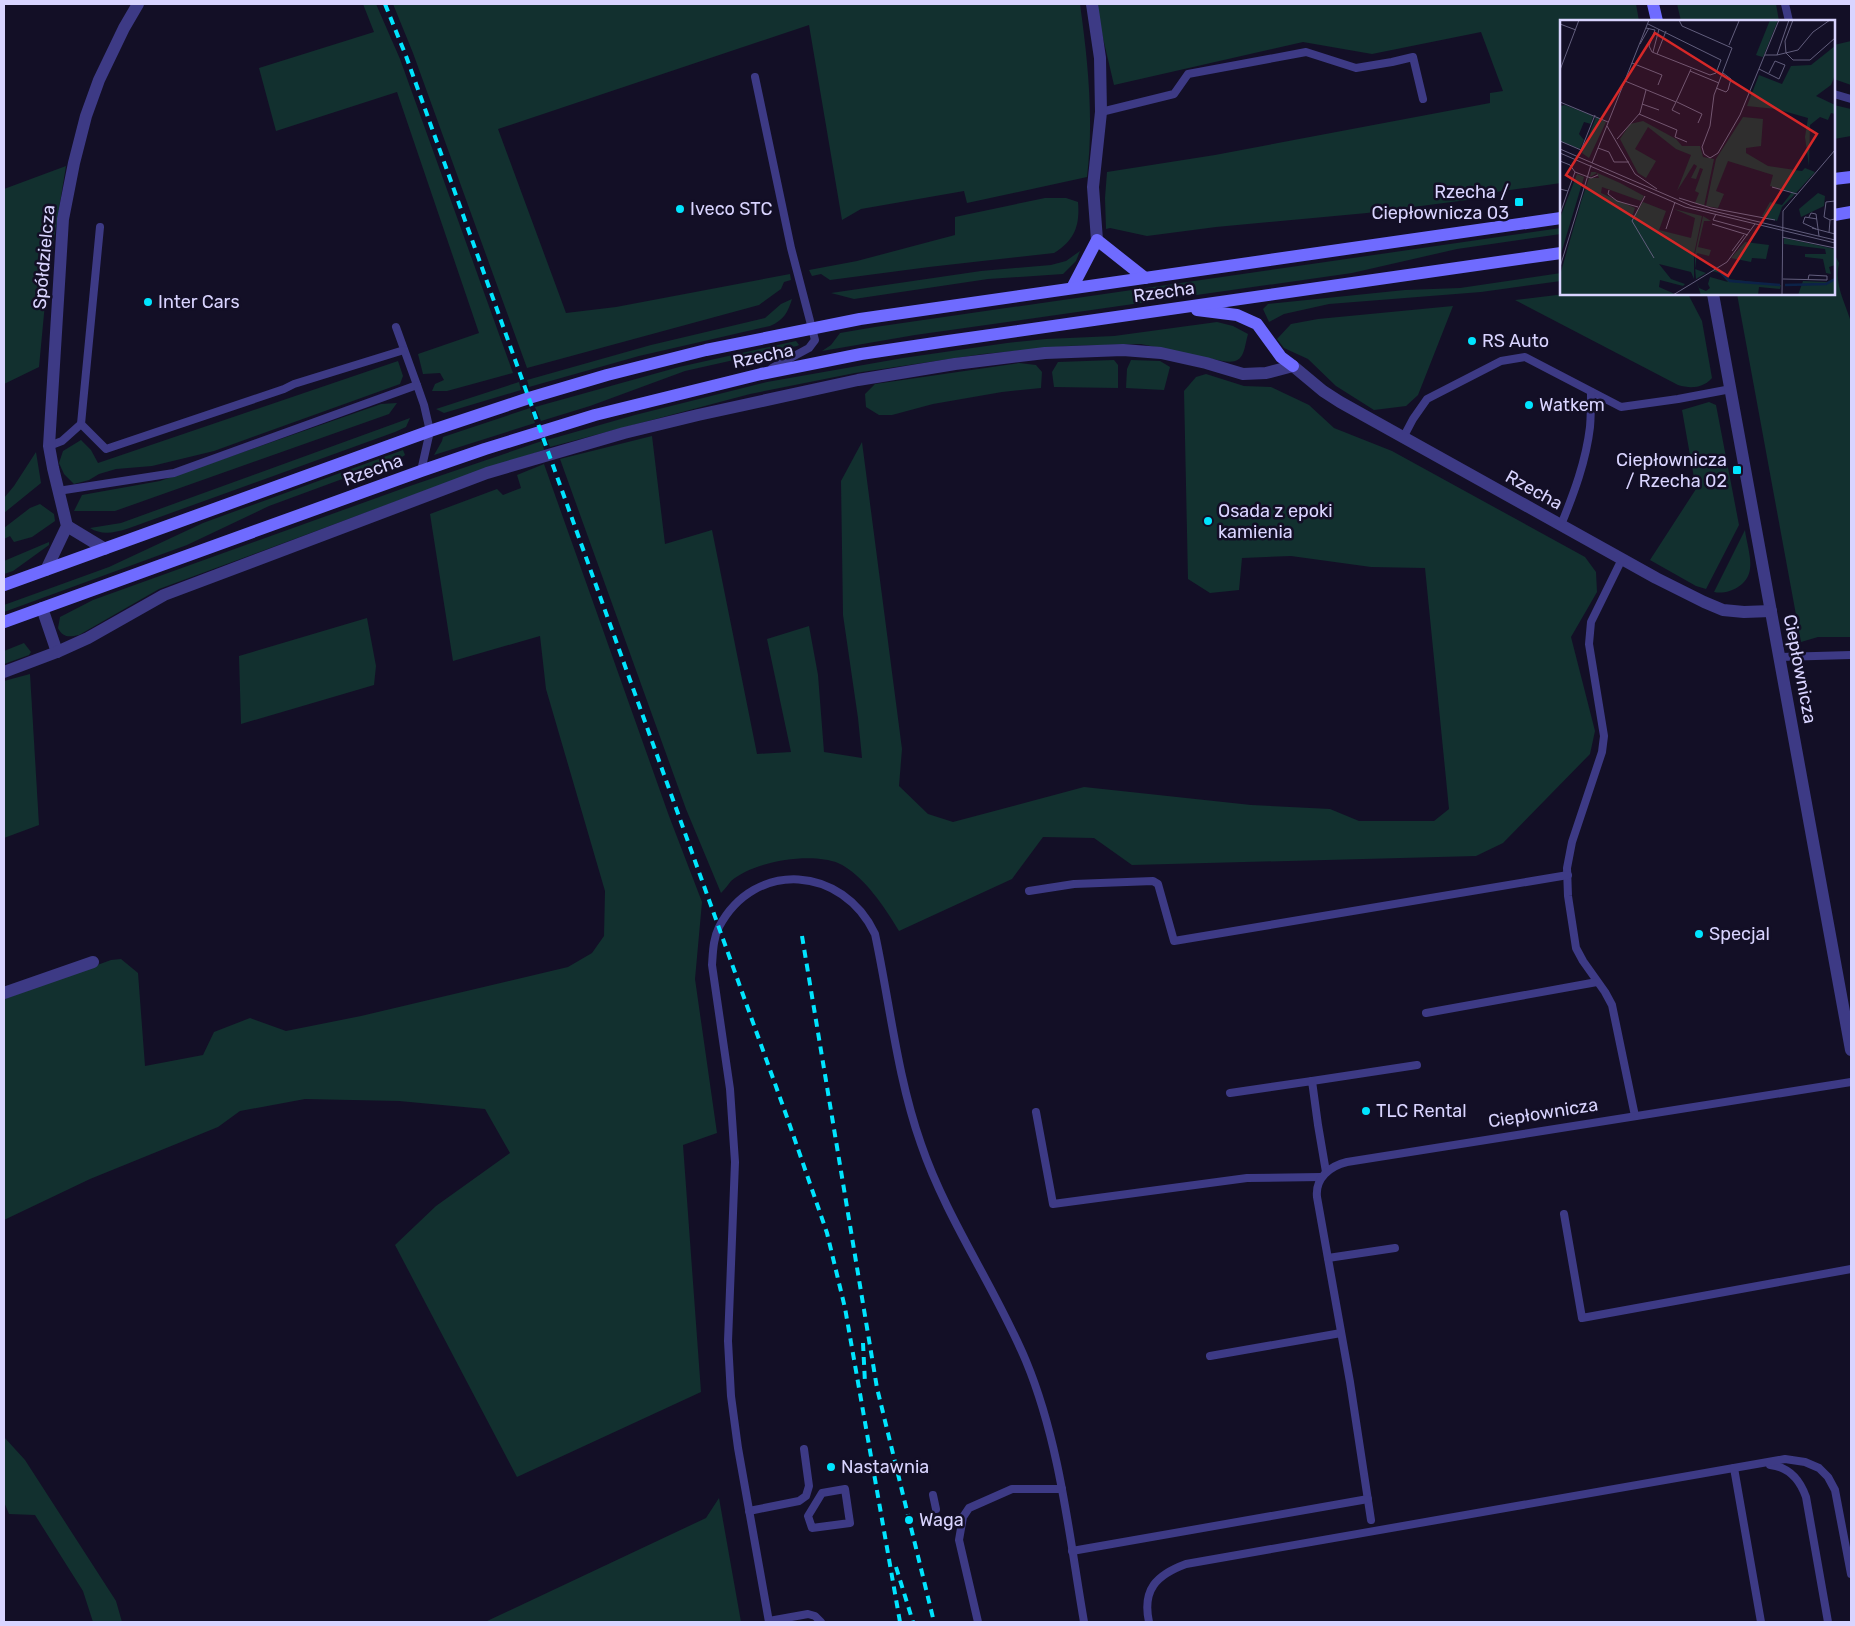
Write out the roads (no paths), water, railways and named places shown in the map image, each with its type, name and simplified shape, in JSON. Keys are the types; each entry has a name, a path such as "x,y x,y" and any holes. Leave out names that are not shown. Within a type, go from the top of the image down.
{"main road":[{"path":"1653,4 1657,20"},
{"path":"1835,179 1851,177"},
{"path":"1835,215 1851,212"},
{"name":"Rzecha","path":"4,585 430,431 529,398 607,375 706,350 869,318 1560,218"},
{"path":"1072,288 1097,240 1145,278"},
{"name":"Rzecha","path":"4,622 485,448 595,415 761,374 929,344 1560,253"},
{"path":"1180,307 1247,318 1257,324 1281,357 1293,366"}],"street":[{"name":"Spółdzielcza","path":"66,526 49,446 63,219 86,116 99,80 138,4"},
{"path":"1092,4 1100,58 1100,112 1093,187 1097,240"},
{"name":"Ciepłownicza","path":"1713,295 1851,1050"},
{"path":"4,672 58,652 88,638 164,595 487,473 624,433 707,413 858,380 955,364 1045,353 1123,350 1162,353 1243,374 1266,373 1293,366"},
{"name":"Rzecha","path":"1293,366 1322,391 1656,578 1723,610 1744,612 1771,611"},
{"path":"46,570 66,526 105,549"},
{"path":"42,608 58,652"},
{"path":"4,993 93,962"}],"lane":[{"path":"1785,4 1789,20"},
{"path":"1100,112 1174,94 1188,74 1306,52 1356,68 1392,62 1413,56 1423,99"},
{"path":"755,76 791,248 815,340 809,348 761,374"},
{"path":"1835,94 1851,99"},
{"path":"49,446 62,441 82,424 100,227"},
{"path":"396,327 424,405 430,431 421,471"},
{"path":"82,424 106,449 294,384 404,350"},
{"path":"1404,438 1413,419 1428,399 1501,361 1525,357 1621,407 1678,399 1731,388"},
{"path":"58,491 174,473 417,385"},
{"path":"1561,525 1576,487 1582,465 1590,427 1591,392"},
{"path":"1622,559 1590,622 1589,644 1604,736 1602,752 1572,842 1568,875 1568,896 1576,948 1582,961 1612,1005 1635,1116"},
{"path":"1780,657 1851,655"},
{"path":"1029,891 1074,884 1153,881 1158,884 1174,941 1568,875"},
{"path":"821,1622 815,1616 808,1614 769,1621 749,1511 736,1432 729,1370 728,1341 735,1162 730,1089 712,965 713,946 719,928 728,914 742,899 757,888 776,882 797,879 816,881 830,886 845,895 869,921 875,934 898,1061 919,1139 949,1209 1008,1321 1026,1362 1046,1422 1062,1489 1084,1622"},
{"path":"1426,1013 1597,982"},
{"path":"1230,1093 1417,1065"},
{"path":"1312,1080 1324,1175 1317,1190 1371,1520"},
{"name":"Ciepłownicza","path":"1324,1175 1340,1164 1347,1162 1851,1082"},
{"path":"1036,1112 1053,1204 1247,1178 1324,1175"},
{"path":"1564,1214 1582,1318 1851,1269"},
{"path":"1328,1258 1395,1248"},
{"path":"1210,1356 1341,1333"},
{"path":"749,1511 791,1503 806,1496 809,1486 804,1449"},
{"path":"1149,1622 1146,1610 1148,1595 1156,1581 1168,1570 1186,1564 1786,1460 1805,1462 1819,1468 1828,1477 1835,1490 1851,1574"},
{"path":"1760,1464 1779,1466 1792,1474 1802,1485 1806,1498 1828,1622"},
{"path":"1734,1468 1762,1622"},
{"path":"845,1489 850,1523 812,1528 808,1516 814,1506 822,1493 845,1489"},
{"path":"978,1622 959,1540 962,1517 969,1508 1012,1489 1062,1489"},
{"path":"933,1495 936,1509"},
{"path":"806,1496 814,1506"},
{"path":"1072,1551 1368,1499"}],"railway":[{"path":"385,4 406,56 827,1233 845,1308 900,1622"},
{"path":"802,936 877,1388 934,1622"},
{"path":"863,1343 865,1383"},
{"path":"896,1567 913,1622"}],"place":[{"name":"Rzecha / Ciepłownicza 03","path":"1519,202"},
{"name":"Iveco STC","path":"680,209"},
{"name":"Inter Cars","path":"148,302"},
{"name":"RS Auto","path":"1472,341"},
{"name":"Watkem","path":"1529,405"},
{"name":"Ciepłownicza / Rzecha 02","path":"1737,470"},
{"name":"Osada z epoki kamienia","path":"1208,521"},
{"name":"Specjal","path":"1699,934"},
{"name":"TLC Rental","path":"1366,1111"},
{"name":"Nastawnia","path":"831,1467"},
{"name":"Waga","path":"909,1520"}]}
